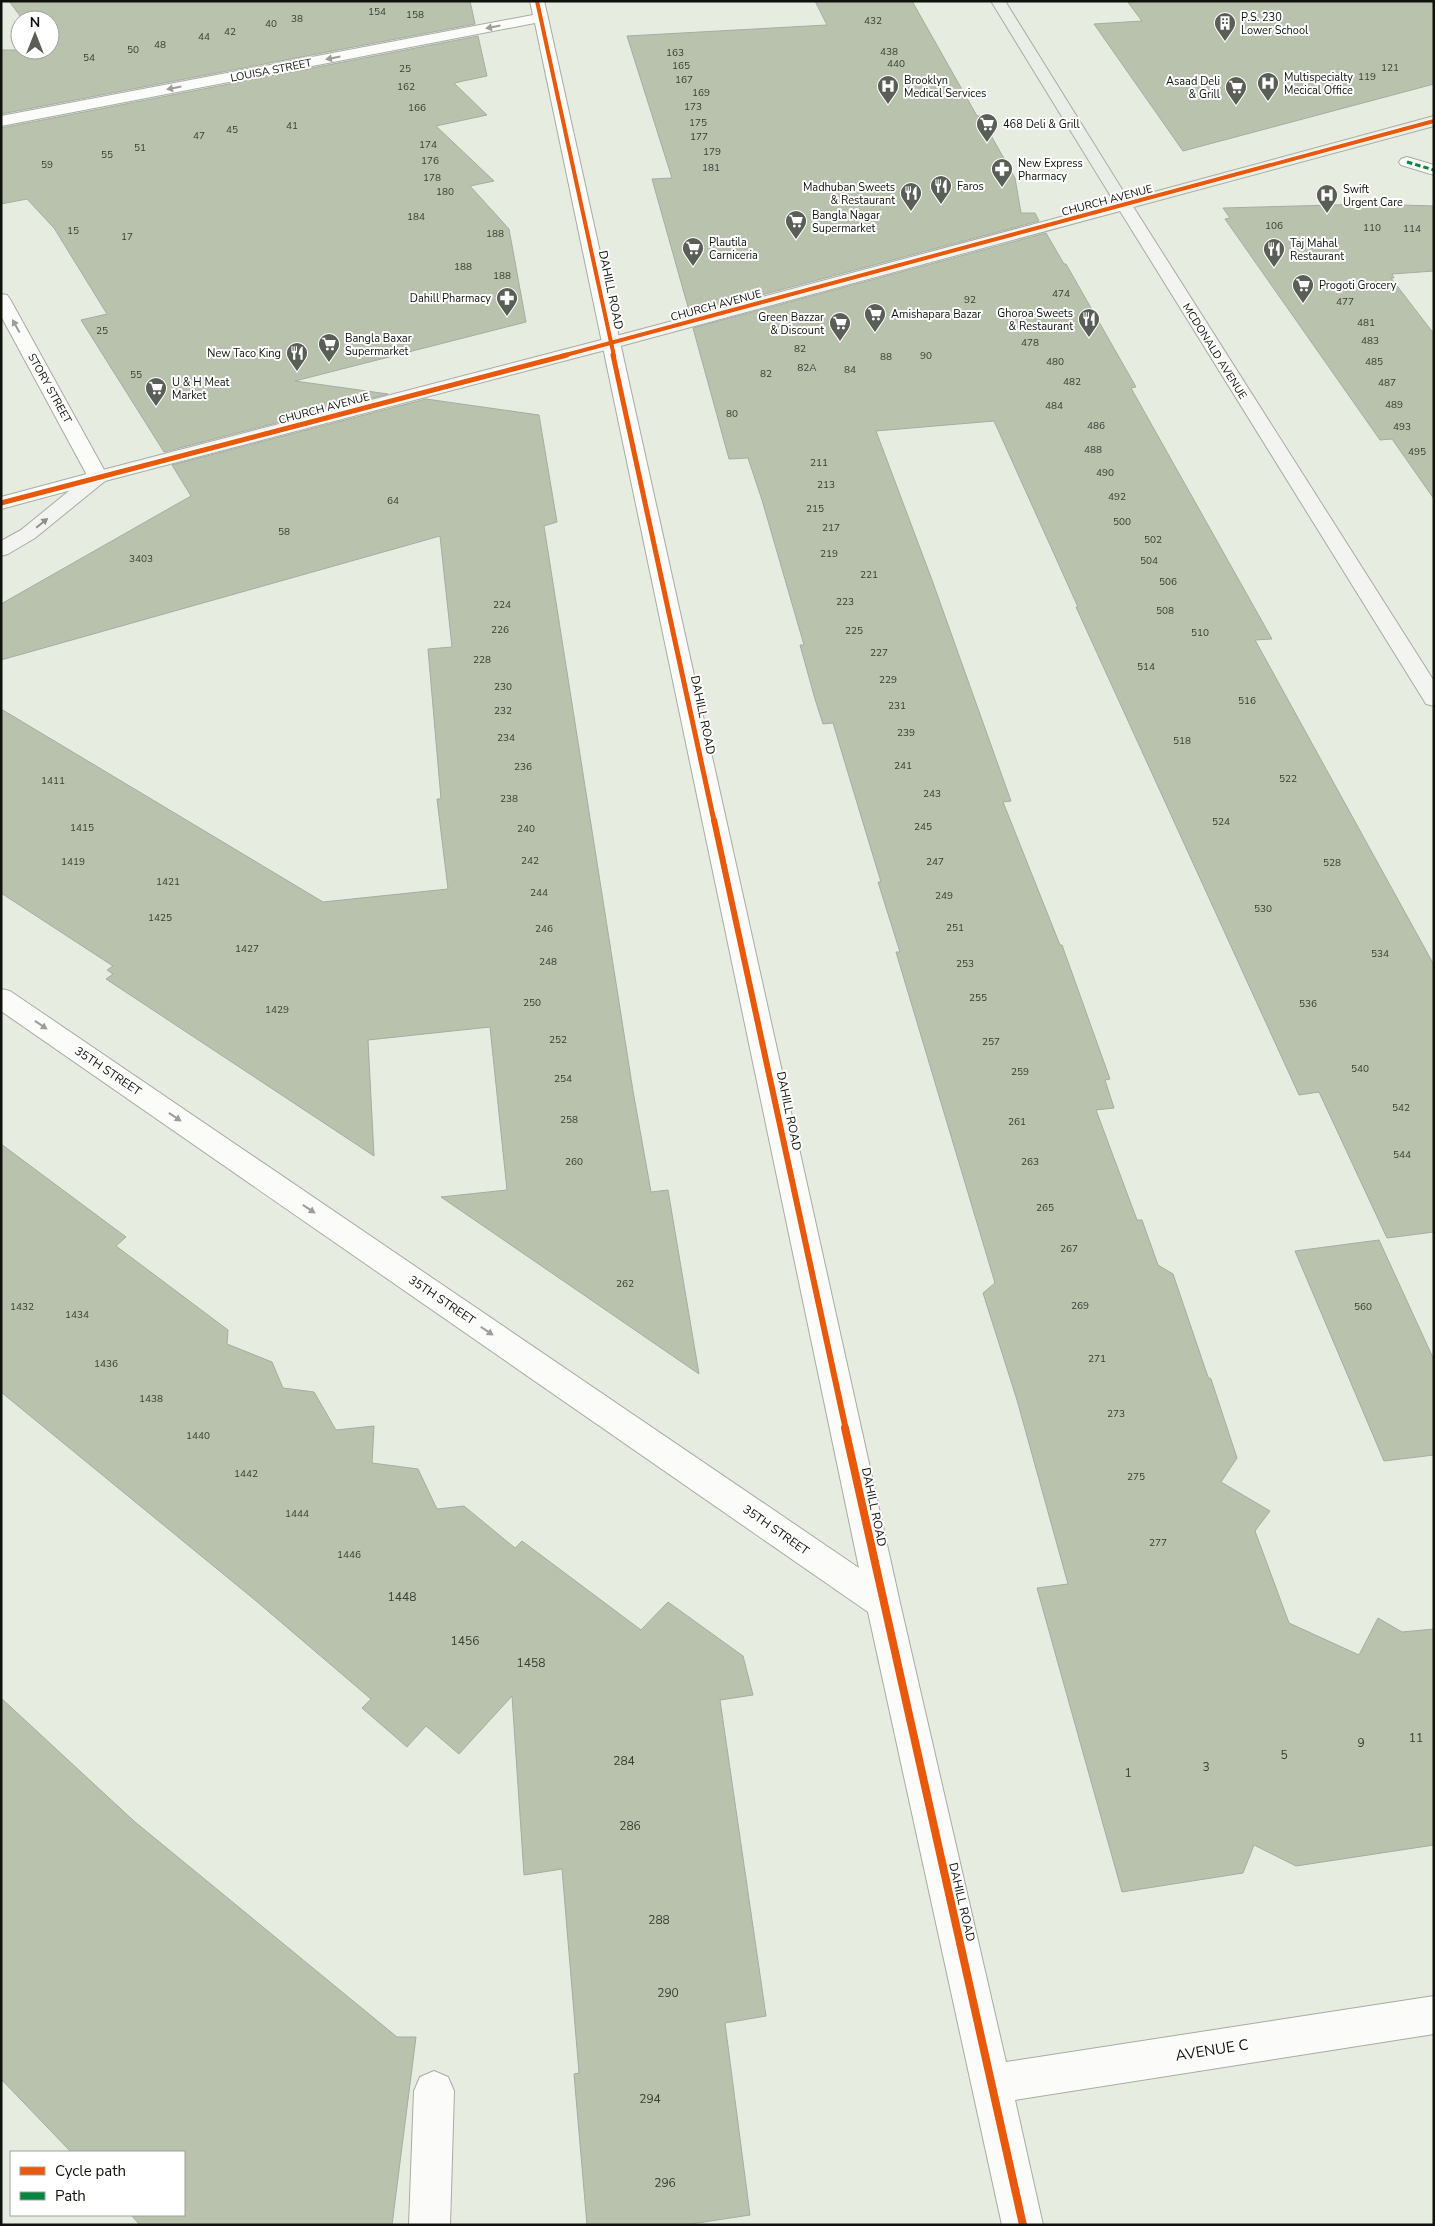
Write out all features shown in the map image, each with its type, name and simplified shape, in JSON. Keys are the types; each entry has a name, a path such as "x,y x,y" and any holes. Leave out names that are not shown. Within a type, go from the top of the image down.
{"main road":[{"name":"MCDONALD AVENUE","path":"998,1 1434,699"},
{"name":"CHURCH AVENUE","path":"98,477 611,343 1434,121"},
{"path":"1,550 28,534 98,477"}],"street":[{"name":"LOUISA STREET","path":"1,121 539,10"},
{"name":"DAHILL ROAD","path":"539,10 883,1603 1023,2225"},
{"path":"1407,162 1434,170"},
{"name":"STORY STREET","path":"1,299 98,477"},
{"name":"CHURCH AVENUE","path":"1,503 98,477"},
{"name":"35TH STREET","path":"1,998 883,1603"},
{"name":"AVENUE C","path":"991,2084 1434,2015"},
{"path":"429,2225 434,2091"}],"building":[{"path":"9,1 470,1 475,24 1,114 1,50 10,50 10,60 60,60 60,10 16,10"},
{"path":"815,1 912,1 977,116 980,116 1015,178 1021,213 1035,213 1039,221 690,314 652,179 672,178 627,36 827,25"},
{"path":"1127,1 1434,1 1434,84 1183,151 1094,24 1142,21"},
{"path":"478,36 487,76 454,83 487,115 436,126 494,181 470,186 509,229 526,322 295,381 388,394 164,452 81,320 107,314 54,228 27,199 1,204 1,128"},
{"path":"1370,204 1434,206 1434,271 1392,274 1394,278 1391,278 1434,334 1434,499 1392,439 1380,440 1225,219 1230,218 1223,208"},
{"path":"1046,233 1064,264 1066,264 1136,387 1131,388 1272,639 1255,640 1434,965 1434,1232 1387,1238 1319,1092 1299,1095 1076,607 1078,607 994,421 876,431 932,580 1011,801 1003,802 1060,945 1062,945 1110,1079 1105,1080 1114,1108 1096,1110 1137,1220 1142,1220 1158,1265 1173,1274 1237,1458 1221,1482 1270,1511 1255,1531 1289,1623 1359,1655 1378,1618 1402,1632 1434,1629 1434,1845 1296,1866 1254,1845 1243,1873 1122,1892 1037,1588 1068,1584 1017,1400 983,1293 995,1283 896,952 900,952 878,882 881,882 833,723 823,724 800,645 804,645 748,458 729,459 693,328"},
{"path":"426,399 539,415 557,522 544,526 633,1091 651,1192 668,1190 699,1374 441,1197 507,1190 490,1027 368,1040 374,1156 106,979 113,974 107,970 113,966 1,893 1,709 323,902 448,889 437,799 441,799 428,649 452,647 440,536 1,660 1,604 191,496 172,465"},
{"path":"1,1144 126,1237 116,1246 228,1330 227,1344 272,1362 283,1388 314,1392 336,1430 374,1426 372,1463 418,1469 437,1509 464,1506 515,1548 522,1541 641,1630 668,1602 743,1656 753,1695 720,1700 766,2016 725,2023 750,2215 684,2225 587,2225 574,2074 579,2073 562,1869 524,1875 512,1696 459,1754 426,1726 407,1747 362,1708 371,1699 255,1600 1,1392"},
{"path":"1379,1240 1434,1360 1434,1455 1384,1461 1295,1251"},
{"path":"1,1698 135,1822 397,2037 416,2037 392,2225 140,2225 132,2216 185,2216 185,2151 70,2151 1,2079"}],"marked path":[{"path":"1407,162 1434,170"}],"cycle path":[{"path":"537,1 883,1603 1023,2225"},
{"path":"1,503 611,343 1434,121"}],"place":[{"name":"P.S. 230 Lower School","path":"1225,42"},
{"name":"Multispecialty Mecical Office","path":"1268,102"},
{"name":"Brooklyn Medical Services","path":"888,105"},
{"name":"Asaad Deli & Grill","path":"1236,106"},
{"name":"468 Deli & Grill","path":"987,143"},
{"name":"New Express Pharmacy","path":"1002,188"},
{"name":"Faros","path":"941,205"},
{"name":"Madhuban Sweets & Restaurant","path":"911,212"},
{"name":"Swift Urgent Care","path":"1327,214"},
{"name":"Bangla Nagar Supermarket","path":"796,240"},
{"name":"Plautila Carniceria","path":"693,267"},
{"name":"Taj Mahal Restaurant","path":"1274,268"},
{"name":"Progoti Grocery","path":"1303,304"},
{"name":"Dahill Pharmacy","path":"507,317"},
{"name":"Amishapara Bazar","path":"875,333"},
{"name":"Ghoroa Sweets & Restaurant","path":"1089,338"},
{"name":"Green Bazzar & Discount","path":"840,342"},
{"name":"Bangla Baxar Supermarket","path":"329,363"},
{"name":"New Taco King","path":"297,372"},
{"name":"U & H Meat Market","path":"156,407"}]}
